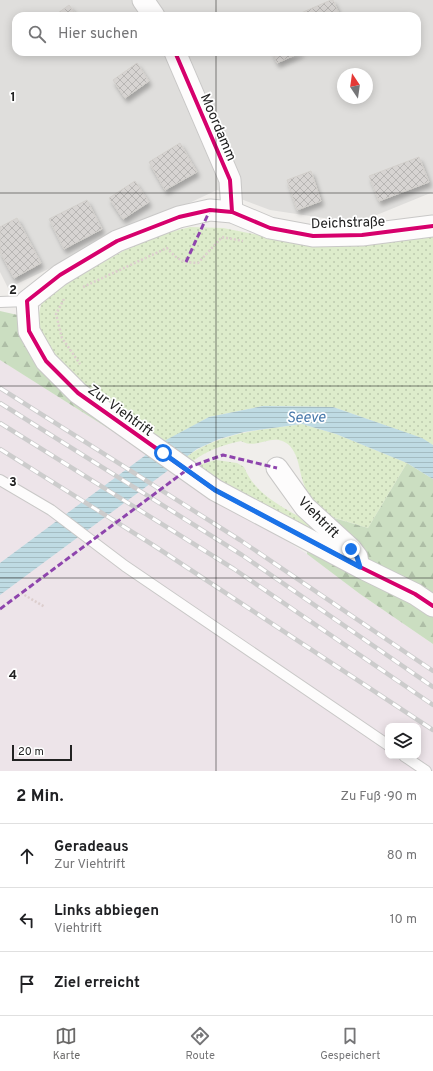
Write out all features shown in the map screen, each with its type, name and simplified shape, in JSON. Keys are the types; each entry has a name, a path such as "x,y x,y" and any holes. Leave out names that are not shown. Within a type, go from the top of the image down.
{"street":[{"path":"143,0 151,12"},
{"name":"Moordamm","path":"177,56 230,180 232,212"},
{"name":"Deichstraße","path":"27,301 60,275 117,241 178,217 210,210 232,212 270,228 313,236 362,235 433,226"},
{"name":"Zur Viehtrift","path":"27,301 29,331 42,355 78,393 215,490 360,567 415,594 433,606"},
{"name":"Viehtrift","path":"277,468 305,507 351,549 357,557 360,567"}],"lane":[{"path":"0,302 27,301"},
{"path":"0,480 51,510 125,566 385,743"},
{"path":"408,759 426,771"}],"path":[{"path":"81,288 167,248 178,259 186,262 198,262 222,237 245,241"},
{"path":"67,295 56,314 62,338 85,372 78,393"},
{"path":"21,593 45,607"}],"shaded area":[{"path":"0,0 433,0 433,192 357,223 270,210 217,190 8,288 0,272"},
{"path":"0,360 307,554 360,594 433,644 433,771 0,771"}],"green space":[{"path":"190,227 223,228 304,244 433,234 433,445 421,438 333,407 263,406 209,417 160,444 89,396 44,341 38,329 38,317 42,301 52,291 125,250 159,235"},
{"path":"0,311 22,316 125,439 0,360"},
{"path":"302,424 336,434 407,463 368,528 328,516 316,507 306,491 294,452 290,446 284,442 272,440 253,444 241,441 215,448 192,462 186,457 213,442 241,433"},
{"path":"216,460 237,463 244,467 256,487 265,495 284,508 315,525 309,533 196,469 202,464"},
{"path":"407,463 433,479 433,644 360,594 307,554 309,533 324,515 368,528"}],"water":[{"name":"Seeve","path":"263,406 333,407 422,438 433,445 433,479 407,463 336,434 302,424 244,432 219,439 197,449 0,595 0,563 166,440 209,417"}],"building":[{"path":"333,0 338,12 303,12"},
{"path":"69,5 74,12 59,12"},
{"path":"274,56 293,56 277,63"},
{"path":"137,63 149,81 125,98 113,80"},
{"path":"180,143 197,172 165,190 149,162"},
{"path":"419,157 429,182 379,201 369,176"},
{"path":"311,171 321,201 297,210 287,180"},
{"path":"135,181 149,202 123,219 109,198"},
{"path":"87,200 102,229 64,249 49,219"},
{"path":"17,218 41,263 14,278 0,252 0,227"}],"railway":[{"path":"0,388 240,540 433,671"},
{"path":"0,403 242,555 433,687"},
{"path":"0,423 234,569 433,705"},
{"path":"0,449 153,545 433,730"}],"marked path":[{"path":"186,262 210,210"},
{"path":"0,609 192,466 223,455 277,468"}],"cycle path":[{"path":"177,56 230,180 232,212"},
{"path":"433,226 362,235 313,236 270,228 232,212 210,210 179,217 117,241 60,275 27,301 29,331 46,361 78,393 215,490 360,567 415,594 433,606"}],"route":[{"path":"163,453 215,490 360,567 357,557 351,549"}]}
